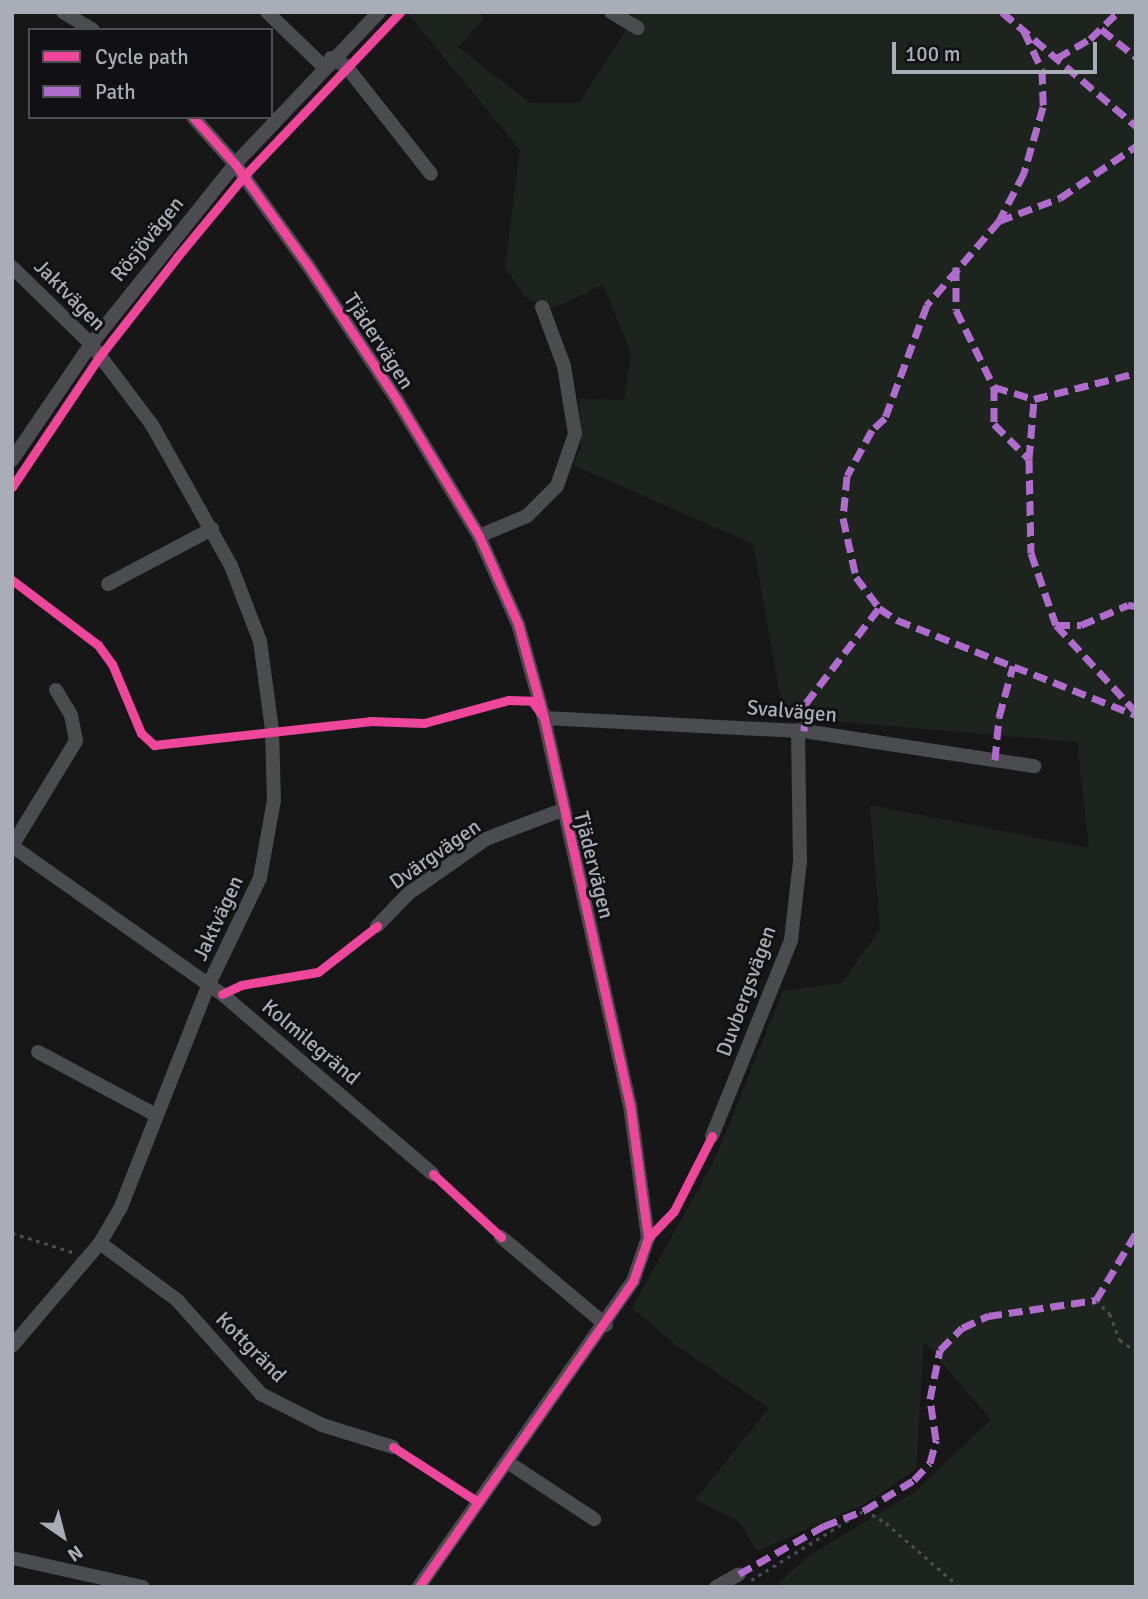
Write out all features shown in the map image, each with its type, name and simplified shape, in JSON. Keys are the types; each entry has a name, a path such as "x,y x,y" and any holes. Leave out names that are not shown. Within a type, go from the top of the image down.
{"street":[{"path":"63,12 90,28"},
{"path":"267,12 327,62 346,66 431,174"},
{"name":"Rösjövägen","path":"12,460 91,344 235,164 327,62 379,12"},
{"path":"611,12 638,28"},
{"name":"Tjädervägen","path":"195,119 235,164 324,289 479,536 518,624 544,718 562,810 630,1105 648,1238 633,1281 606,1325 419,1587"},
{"name":"Jaktvägen","path":"12,267 91,344 152,425 212,529 260,641 272,730 274,800 260,878 208,986 121,1207 100,1243 86,1256 12,1346"},
{"path":"479,536 527,516 557,486 575,435 564,366 542,307"},
{"path":"108,584 212,529"},
{"name":"Kolmilegränd","path":"56,691 71,715 76,741 60,775 12,846 208,986 433,1174"},
{"name":"Svalvägen","path":"544,718 798,730 1034,766"},
{"name":"Duvbergsvägen","path":"712,1136 791,940 800,861 798,730"},
{"name":"Dvärgvägen","path":"377,926 409,893 486,839 562,810"},
{"path":"38,1052 156,1115"},
{"path":"501,1237 606,1325"},
{"name":"Kottgränd","path":"100,1243 177,1300 261,1394 322,1425 393,1447"},
{"path":"509,1463 594,1519"},
{"path":"12,1558 143,1587"},
{"path":"716,1587 739,1574"}],"path":[{"path":"12,1233 86,1256"},
{"path":"1096,1300 1110,1314 1120,1340 1136,1351"},
{"path":"747,1587 752,1578 865,1510 887,1523 960,1587"}],"shaded area":[{"path":"407,12 479,12 484,18 458,47 530,103 579,103 638,12 1136,12 1136,1587 775,1587 807,1557 913,1493 991,1420 924,1341 916,1469 865,1504 757,1551 739,1521 695,1500 769,1408 677,1346 632,1308 715,1159 783,991 842,983 880,929 870,805 1089,848 1077,742 784,717 753,544 573,465 581,447 579,399 624,400 631,353 603,285 549,310 525,297 505,266 520,150"}],"marked path":[{"path":"1002,12 1136,126"},
{"path":"1057,58 1090,39 1118,12"},
{"path":"1101,29 1136,57"},
{"path":"1024,31 1042,70 1043,107 1024,173 999,221 927,305 885,418 872,430 847,476 843,518 856,577 879,608 897,620 1136,715"},
{"path":"999,221 1060,198 1136,146"},
{"path":"956,267 956,310 994,387 994,424 1029,459 1031,553 1056,625 1136,712"},
{"path":"994,387 1034,399 1136,373"},
{"path":"1029,459 1034,399"},
{"path":"1056,625 1081,625 1128,605 1136,606"},
{"path":"804,731 806,703 879,608"},
{"path":"995,760 999,717 1013,666"},
{"path":"739,1574 824,1526 865,1510 914,1480 930,1463 936,1440 930,1399 940,1350 962,1328 988,1316 1096,1300 1136,1233"}],"cycle path":[{"path":"12,487 99,357 177,257 244,176 400,12"},
{"path":"195,119 235,164 309,267 397,400 479,536 518,624 544,718 630,1105 648,1238 633,1281 419,1587"},
{"path":"12,580 98,645 112,664 141,733 154,745 370,721 424,723 508,700 532,701 542,715"},
{"path":"222,994 241,985 318,972 377,926"},
{"path":"648,1238 674,1211 712,1136"},
{"path":"433,1174 501,1237"},
{"path":"393,1447 478,1502"}]}
